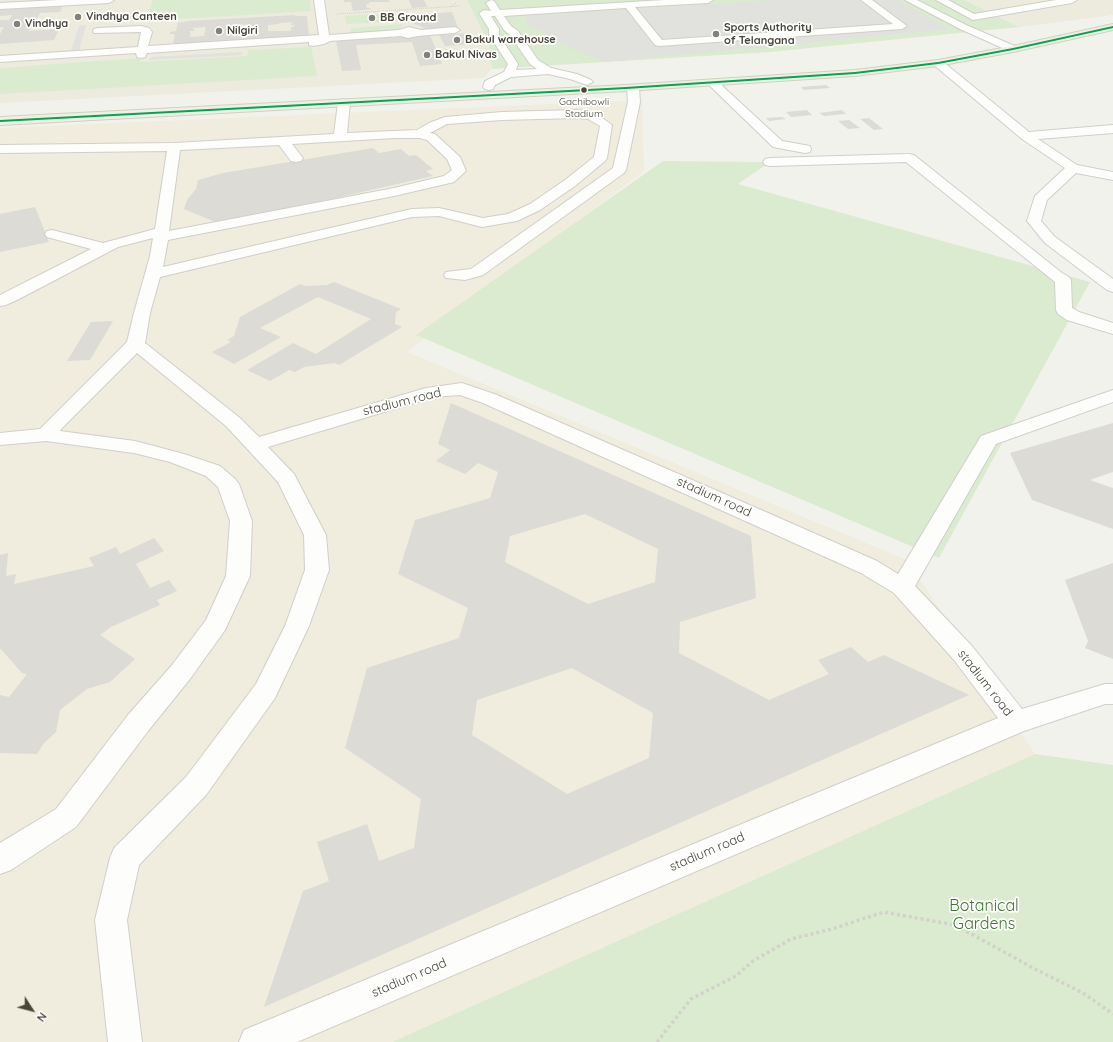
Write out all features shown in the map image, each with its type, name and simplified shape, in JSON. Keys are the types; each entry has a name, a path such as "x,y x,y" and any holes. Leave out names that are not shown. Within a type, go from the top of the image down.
{"main road":[{"path":"0,121 344,103 541,89 587,82 845,66 917,57 1113,18"},
{"path":"0,112 489,87 541,89 633,88 855,73 938,63 1013,49 1113,27"}],"street":[{"path":"0,6 109,0 94,45"},
{"path":"319,0 324,38"},
{"path":"489,0 534,62 548,71"},
{"path":"485,14 708,0"},
{"path":"628,5 659,43 902,26 866,0"},
{"path":"910,0 963,27 1013,49"},
{"path":"941,0 973,17 1072,0"},
{"path":"479,5 494,29 494,35 513,64 509,74"},
{"path":"0,65 35,60 94,45 141,29 145,30 146,32 142,52"},
{"path":"94,45 142,52 401,33 408,35 455,30"},
{"path":"494,32 511,31"},
{"path":"501,46 522,44"},
{"path":"21,47 35,53 35,60"},
{"path":"0,59 35,60"},
{"path":"938,63 1026,136 1073,168 1113,176"},
{"path":"489,87 489,83 509,74 548,71 573,76 587,82"},
{"path":"713,83 778,144 805,149"},
{"path":"452,275 465,275 477,272 619,170 634,102 633,88"},
{"path":"340,136 344,103"},
{"path":"153,274 412,213 439,212 460,216 482,224 512,218 535,207 589,169 600,158 606,124 591,116 576,114 502,116 445,121 432,126 420,134"},
{"path":"1026,136 1113,129"},
{"path":"0,149 174,147 340,136 420,134 431,137 453,157 459,171 449,179 394,192 113,244 20,293 0,301"},
{"path":"282,140 296,158"},
{"path":"46,435 55,424 136,344 142,313 158,256 174,147"},
{"path":"770,162 909,158 1056,276 1063,280 1064,310 1073,316 1113,329"},
{"path":"1073,168 1040,200 1034,221 1050,240 1113,287"},
{"path":"496,222 532,233"},
{"path":"52,234 104,248"},
{"path":"126,1042 111,920 125,858 196,786 266,691 297,626 317,570 315,535 287,479 233,422 136,344"},
{"name":"stadium road","path":"255,445 325,422 433,392 462,389 490,399 869,567 902,587 963,653 1016,722 256,1042"},
{"path":"902,587 988,440 1113,396"},
{"path":"0,439 46,435 134,447 177,458 213,471 228,484 241,521 238,576 216,624 181,672 138,723 66,818 0,860"},
{"path":"1016,722 1105,694 1113,694"}],"path":[{"path":"449,7 456,3"},
{"path":"321,14 460,6"},
{"path":"657,1042 691,999 736,976 753,961 791,939 832,929 884,912 955,925 1035,969 1083,993 1113,1014"}],"shaded area":[{"path":"0,0 467,0 488,41 492,69 484,78 0,103"},
{"name":"Sports Authority of Telangana","path":"776,0 898,0 949,29 605,62 546,38 542,31 527,25 526,16"},
{"path":"964,0 1113,0 1113,15 1019,27"},
{"path":"86,25 79,51 71,51 79,26"},
{"path":"242,52 242,55 149,60 151,57"},
{"path":"642,100 644,171 407,352 907,560 1035,754 392,1042 0,1042 0,128"}],"green space":[{"path":"153,0 310,0 311,11 146,21"},
{"name":"Sports Authority of Telangana","path":"467,0 964,0 1019,27 770,52 492,69 488,41"},
{"name":"BB Ground","path":"396,13 398,21 347,24 345,16"},
{"path":"403,24 399,30 351,33 351,28"},
{"path":"311,47 317,76 0,94 0,68 140,58 140,62 247,56 249,50"},
{"path":"663,161 770,162 738,184 1090,282 939,558 416,335"},
{"name":"Botanical Gardens","path":"1035,754 1113,765 1113,1042 392,1042"}],"building":[{"path":"344,0 389,0 390,2 369,2 369,4 366,4 367,8 371,9 353,11 351,2 344,2"},
{"path":"409,0 424,0 427,7 412,8"},
{"name":"Vindhya","path":"63,5 60,12 40,13 29,31 59,29 54,40 0,44 0,34 4,27 0,27 0,20 9,20 12,15 0,16 0,9"},
{"path":"452,12 458,28 424,31 423,27 412,23 410,17 425,14"},
{"name":"Nilgiri","path":"295,15 307,16 309,36 260,41 260,38 224,42 225,40 222,40 221,43 173,45 175,34 170,34 170,32 176,31 178,23 189,21","holes":["294,22 291,23 291,25 294,25 294,27 291,27 291,31 268,31 268,25","250,24 250,34 233,35 233,25","206,27 204,36 189,37 192,34 190,35 190,31 194,31 194,29 191,28"]},
{"name":"Bakul warehouse","path":"470,33 476,44 445,46 439,35"},
{"name":"Bakul Nivas","path":"430,35 442,64 420,66 412,42 356,45 361,70 342,71 336,41"},
{"path":"826,85 830,88 804,90 801,87"},
{"path":"807,110 812,115 791,117 786,112"},
{"path":"842,110 846,114 824,116 819,113"},
{"path":"782,117 786,119 769,121 766,118"},
{"path":"869,118 883,129 874,130 860,119"},
{"path":"849,120 860,128 848,129 838,121"},
{"path":"373,148 379,153 401,149 409,156 416,155 433,169 426,171 433,176 220,224 184,209 187,200 196,189 198,180 223,173"},
{"path":"35,207 49,242 0,252 0,214"},
{"path":"334,282 401,309 396,312 395,324 402,327 339,365 335,363 304,367 295,372 289,370 270,381 247,370 293,343 316,354 371,319 318,297 260,328 281,337 234,364 212,352 231,342 227,340 234,336 240,317 300,284 305,286 327,285"},
{"path":"113,321 90,360 67,361 91,322"},
{"path":"451,403 751,536 756,598 680,622 679,653 769,700 829,674 818,660 851,647 868,662 884,655 969,695 264,1007 303,891 329,881 317,842 367,824 379,861 414,848 421,799 345,748 367,668 459,638 468,608 398,574 415,520 490,498 498,472 478,463 465,474 436,461 450,450 438,444","holes":["585,514 658,549 655,582 588,604 505,562 510,536","572,668 653,713 649,758 567,794 472,735 477,700"]},
{"path":"1113,423 1113,472 1090,480 1113,488 1113,529 1032,500 1010,453"},
{"path":"154,538 164,551 136,564 150,588 169,580 177,591 157,600 160,605 111,627 100,635 135,659 110,682 87,689 60,710 56,732 44,743 37,754 0,753 0,695 9,697 27,674 22,673 0,648 0,555 8,553 6,576 16,574 14,584 94,566 89,558 116,547 120,554"},
{"path":"1113,563 1113,659 1085,648 1088,641 1065,580"}],"transit line":[{"path":"0,121 626,88 855,73 938,63 1013,49 1113,27"}],"place":[{"name":"Vindhya Canteen","path":"78,17"},
{"name":"BB Ground","path":"372,18"},
{"name":"Vindhya","path":"17,24"},
{"name":"Nilgiri","path":"219,31"},
{"name":"Sports Authority of Telangana","path":"716,34"},
{"name":"Bakul warehouse","path":"457,40"},
{"name":"Bakul Nivas","path":"427,55"},
{"name":"Gachibowli Stadium","path":"584,90"}]}
